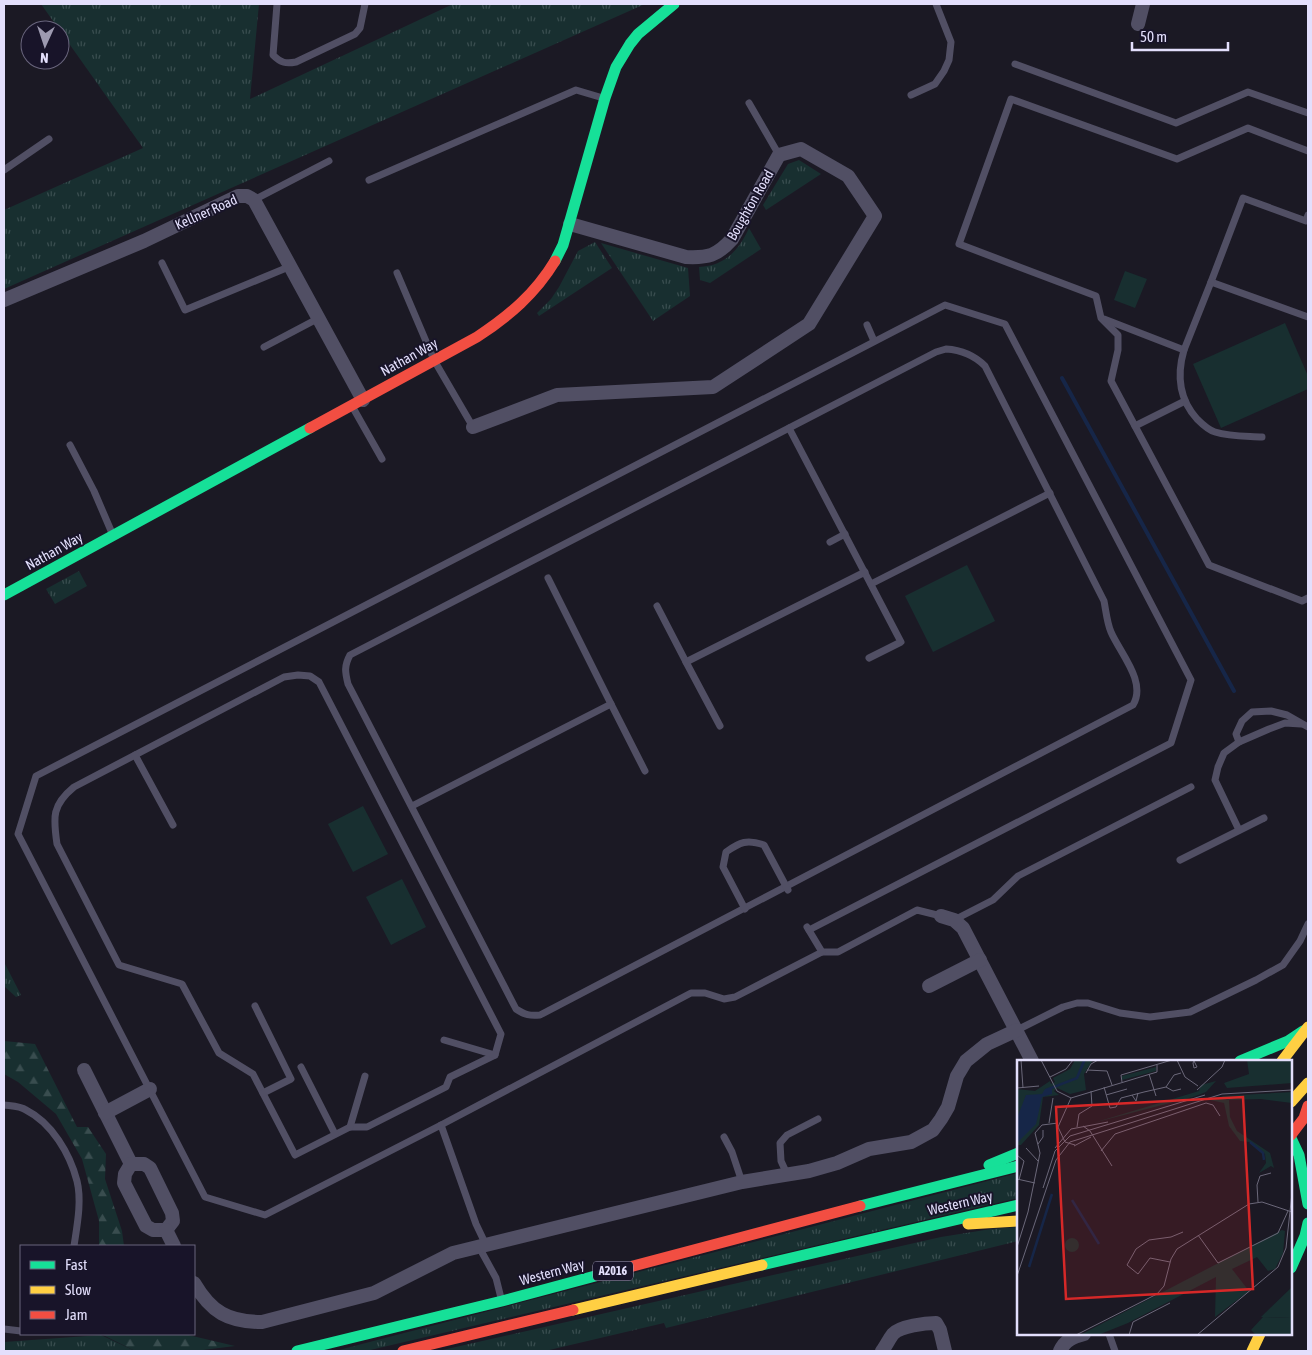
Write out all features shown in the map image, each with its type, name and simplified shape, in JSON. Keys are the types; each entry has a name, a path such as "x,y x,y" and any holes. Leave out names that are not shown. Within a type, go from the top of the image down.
{"main road":[{"name":"Nathan Way","path":"4,596 434,360 500,322 530,296 553,266 570,224 613,74 632,40 646,25 674,4"},
{"path":"1243,1060 1288,1042 1308,1027"},
{"path":"1283,1060 1308,1027"},
{"path":"1292,1101 1308,1083"},
{"path":"1292,1135 1304,1118 1308,1106"},
{"path":"1292,1138 1299,1156 1308,1200"},
{"name":"Western Way","path":"929,1188 1017,1154"},
{"name":"Western Way","path":"297,1351 502,1301 1017,1166"},
{"path":"1292,1175 1299,1181 1308,1200"},
{"name":"Western Way","path":"403,1351 1017,1205"},
{"name":"Western Way","path":"880,1237 950,1226 1017,1221"},
{"path":"1292,1266 1307,1232"},
{"path":"1252,1351 1260,1335"}],"street":[{"path":"1138,24 1143,4"},
{"name":"Boughton Road","path":"473,427 557,395 713,387 809,324 874,216 848,176 801,149 779,155 732,239 723,249 712,255 700,258 686,257 570,224"},
{"name":"Kellner Road","path":"4,300 144,241 238,196 247,196 254,200 320,318 357,403"},
{"path":"947,918 963,928 1032,1060"},
{"path":"929,986 980,960"},
{"path":"195,1285 205,1300 216,1311 230,1318 245,1322 262,1322 374,1292 453,1253 742,1182 809,1171 837,1163 869,1150 911,1142 933,1130 941,1119 966,1061 987,1044 1017,1030"},
{"path":"84,1070 131,1164"},
{"path":"105,1113 150,1089"},
{"path":"131,1164 144,1164 150,1168 172,1213 173,1221 166,1230"},
{"path":"131,1164 124,1174 124,1183 146,1226 153,1230 166,1230"},
{"path":"166,1230 174,1245"},
{"path":"882,1351 894,1333 927,1323 936,1324 940,1330 945,1351"},
{"path":"1060,1351 1067,1341 1079,1335"}],"lane":[{"path":"277,4 273,55 279,61 287,64 296,62 355,34 360,28 364,4"},
{"path":"910,95 936,84 949,60 951,42 936,4"},
{"path":"1015,64 1176,123 1248,92 1308,113"},
{"path":"369,180 576,90 605,98"},
{"path":"1308,151 1248,128 1178,159 1011,99 959,244 1096,296 1101,318 1118,335 1118,350 1110,381 1209,565 1302,601 1308,598"},
{"path":"749,103 779,155"},
{"path":"4,170 49,140"},
{"path":"254,200 329,161"},
{"path":"1262,438 1215,432 1204,426 1192,413 1182,396 1180,363 1243,198 1306,221 1308,216"},
{"path":"162,263 185,310 291,266"},
{"path":"397,273 434,360 473,427"},
{"path":"1212,282 1308,317"},
{"path":"822,952 808,928 1171,743 1191,680 1005,324 945,305 36,776 18,834 205,1197 265,1215 442,1125 691,992 705,993 724,999 734,997 822,952 838,952 917,910 947,918 994,900 1018,876 1191,787"},
{"path":"264,347 320,318"},
{"path":"1101,318 1184,350"},
{"path":"867,326 874,341"},
{"path":"946,349 954,350 977,358 985,366 1104,601 1110,630 1134,675 1138,687 1138,697 1134,705 988,780 788,888 540,1015 524,1015 516,1008 348,684 345,663 350,656 789,428 936,352 946,349"},
{"path":"1134,426 1185,401"},
{"path":"357,403 382,459"},
{"path":"789,428 901,642 869,658"},
{"path":"70,445 94,490 114,536"},
{"path":"871,584 1050,494"},
{"path":"830,542 845,534"},
{"path":"686,662 865,572"},
{"path":"548,578 645,771"},
{"path":"657,606 720,726"},
{"path":"310,676 319,682 501,1034 495,1055 450,1077 446,1087 368,1127 350,1127 295,1155 253,1074 220,1054 182,984 119,965 57,844 54,824 56,807 63,796 74,786 284,677 310,676"},
{"path":"412,806 611,704"},
{"path":"1239,742 1236,734 1242,721 1252,712 1271,711 1287,715 1308,727"},
{"path":"1239,830 1215,780 1224,753 1239,742 1285,723 1301,724"},
{"path":"135,755 173,825"},
{"path":"1180,860 1264,818"},
{"path":"745,909 723,867 726,852 738,844 752,841 764,845 788,888"},
{"path":"1017,1030 1062,1007 1077,1003 1088,1003 1120,1013 1150,1017 1190,1012 1283,965 1300,941 1308,924"},
{"path":"255,1006 292,1079 263,1093"},
{"path":"444,1040 495,1055"},
{"path":"301,1068 336,1134"},
{"path":"350,1127 365,1076"},
{"path":"4,1105 25,1109 36,1116 55,1134 68,1157 78,1182 79,1213 74,1245"},
{"path":"787,1174 781,1161 780,1143 787,1135 818,1119"},
{"path":"442,1125 482,1246 496,1278 502,1301"},
{"path":"724,1136 732,1152 742,1182"},
{"path":"4,1329 20,1331"},
{"path":"1109,1335 1115,1351"}],"green space":[{"path":"41,4 259,4 250,99 453,4 645,4 4,289 4,210 143,148 70,45 70,20 52,20"},
{"path":"799,160 821,174 766,210 763,205 788,164"},
{"path":"749,228 761,249 710,283 700,280 699,267 716,264 724,260 736,250"},
{"path":"595,242 612,268 539,316 537,313 551,299 559,287 578,251"},
{"path":"601,243 688,268 690,296 653,321"},
{"path":"1125,271 1147,279 1135,308 1114,300"},
{"path":"1285,323 1308,376 1308,389 1221,428 1193,364"},
{"path":"967,565 995,621 933,652 905,596"},
{"path":"79,571 87,586 55,604 46,589"},
{"path":"363,806 388,854 353,872 328,824"},
{"path":"402,879 426,927 391,945 366,897"},
{"path":"4,962 21,995 16,997 4,986"},
{"path":"4,1041 35,1044 77,1127 88,1127 106,1154 105,1179 122,1231 124,1245 99,1245 99,1221 82,1159 56,1114 18,1082 4,1074"},
{"path":"1017,1173 1017,1198 366,1351 335,1351"},
{"path":"1017,1227 1017,1241 666,1328 664,1323 545,1351 438,1351 941,1237"},
{"path":"101,1335 135,1351 4,1351 4,1342"},
{"path":"103,1335 188,1335 235,1346 195,1351 135,1351"}],"waterway":[{"path":"1062,378 1234,691"}],"traffic: fast":[{"path":"555,261 563,245 605,98 616,67 638,34 674,4"},
{"path":"4,595 310,428"},
{"path":"1242,1060 1288,1041 1303,1031"},
{"path":"1292,1140 1299,1155 1308,1204"},
{"path":"989,1165 1017,1153"},
{"path":"860,1206 1017,1166"},
{"path":"762,1265 1017,1205"},
{"path":"1292,1266 1305,1236 1308,1223"},
{"path":"297,1351 502,1301 599,1275"}],"traffic: slow":[{"path":"1283,1060 1308,1027"},
{"path":"1292,1101 1308,1083"},
{"path":"968,1224 1017,1221"},
{"path":"573,1310 762,1265"},
{"path":"1252,1351 1260,1335"}],"traffic: jam":[{"path":"310,428 489,329 530,294 555,261"},
{"path":"1292,1134 1304,1118 1308,1106"},
{"path":"599,1275 860,1206"},
{"path":"403,1351 573,1310"}]}
